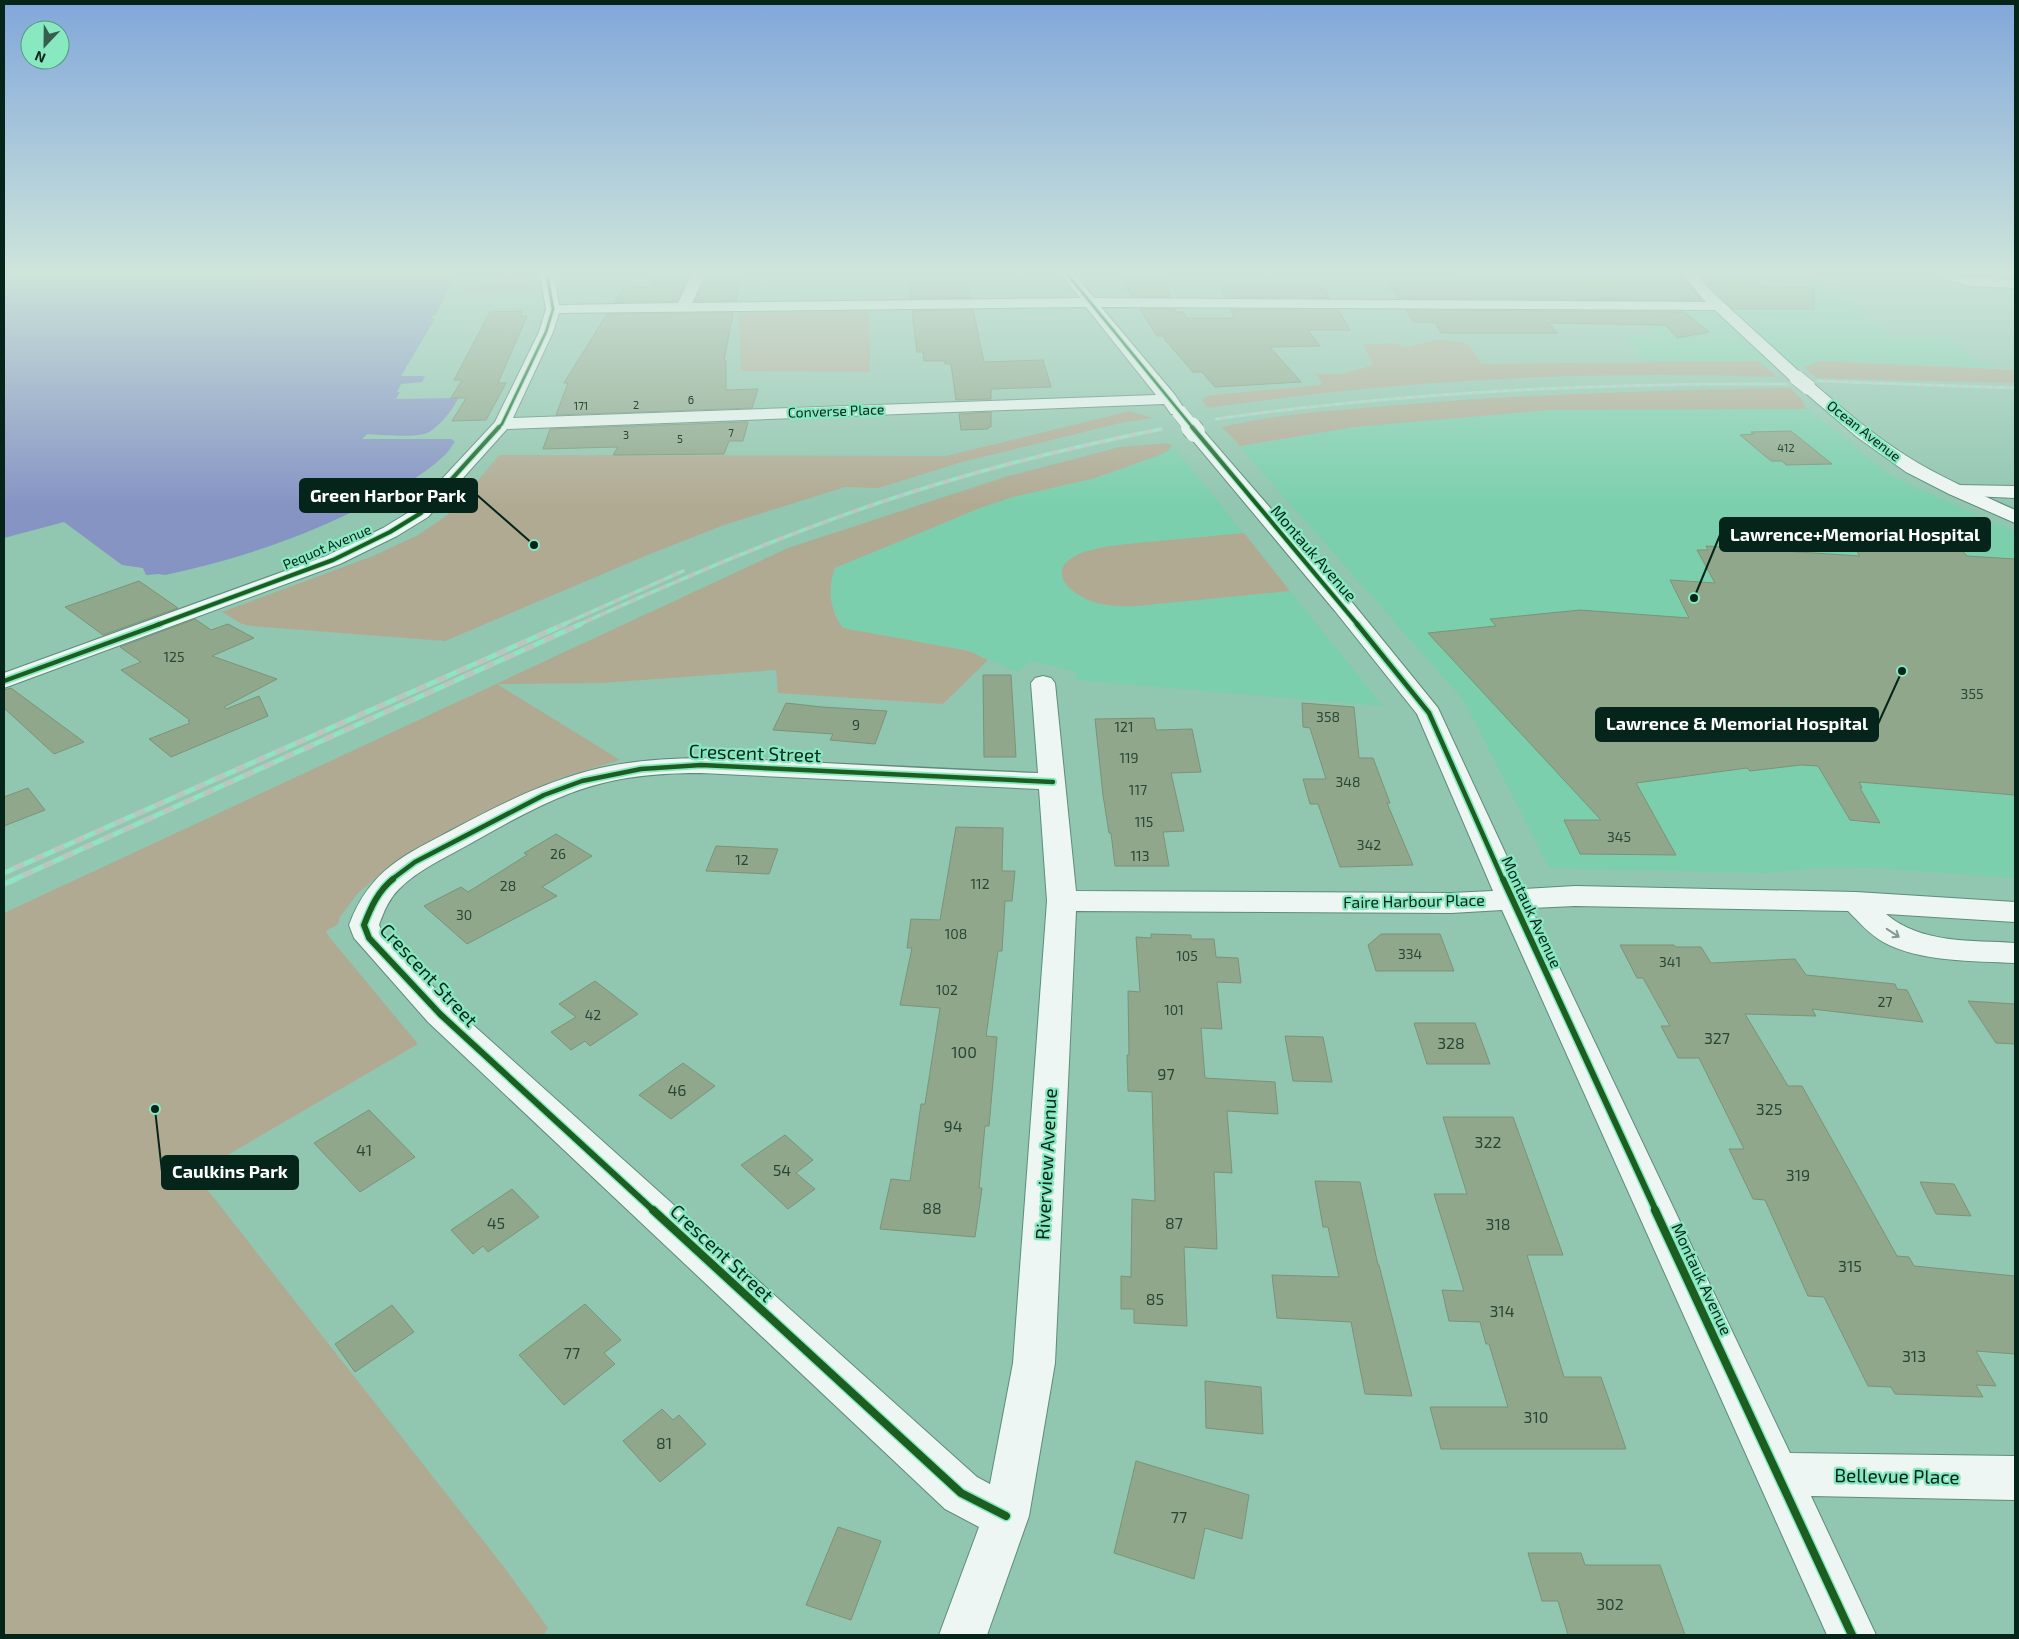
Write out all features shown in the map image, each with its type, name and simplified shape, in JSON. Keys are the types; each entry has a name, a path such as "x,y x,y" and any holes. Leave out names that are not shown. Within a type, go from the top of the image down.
{"street":[{"name":"Pequot Avenue","path":"4,681 332,560 410,521 432,503 484,441 502,424 537,351"},
{"name":"Montauk Avenue","path":"1130,351 1430,712 1512,900 1852,1635"},
{"name":"Ocean Avenue","path":"1769,351 1883,449 1909,466 2015,517"},
{"name":"Converse Place","path":"502,424 1174,406"},
{"path":"1958,491 2015,492"},
{"name":"Riverview Avenue","path":"963,1635 1006,1516 1034,1363 1062,901 1043,683"},
{"name":"Crescent Street","path":"1006,1516 961,1493 440,1014 369,938 364,925 376,896 399,873 414,862 545,794 605,775 665,765 700,765 1053,782"},
{"name":"Faire Harbour Place","path":"1062,901 1452,903 1575,896 1856,902 2015,912"},
{"path":"1856,902 1879,924 1900,938 1944,948 2015,954"},
{"name":"Bellevue Place","path":"1778,1474 2015,1478"}],"shaded area":[{"path":"740,351 870,351 869,372 741,371"},
{"path":"1366,351 1473,351 1482,364 1758,361 1777,377 1615,375 1506,379 1398,386 1209,408 1203,402 1207,396 1221,394 1322,385 1317,374 1343,374 1373,365"},
{"path":"1637,351 1965,351 1976,360 1997,366 1986,368 1820,361 1804,367 1764,366 1758,361 1645,362"},
{"path":"1820,361 2015,370 2015,383 1816,378 1804,367"},
{"path":"1790,388 1802,400 1807,409 1549,410 1354,427 1240,446 1222,427 1266,418 1448,401 1594,393"},
{"path":"1807,409 1895,478 2015,532 2015,878 1877,868 1823,867 1765,873 1549,868 1460,696 1240,447 1358,426 1549,410"},
{"path":"1130,411 1152,418 1120,423 962,462 878,488 845,487 724,525 650,554 445,641 251,626 242,624 222,612 373,556 418,535 457,506 499,455 946,456"},
{"path":"1166,443 1172,445 1168,451 1154,457 1095,478 1013,497 985,506 835,568 831,584 831,599 835,614 843,628 969,651 988,660 943,704 778,693 776,670 602,683 497,684 620,760 560,778 485,812 398,860 358,893 340,917 338,924 326,931 418,1044 195,1174 507,1571 548,1628 544,1635 4,1635 4,913 788,548 1005,477 1120,447"},
{"path":"1172,445 1383,706 1076,680 1075,671 1031,661 1017,672 969,651 843,628 838,620 831,601 831,579 835,568 985,506 1013,497 1095,478 1168,451"},
{"path":"1244,533 1290,591 1137,606 1119,606 1099,604 1078,595 1070,589 1062,576 1062,569 1073,557 1108,546"}],"water":[{"path":"4,351 416,351 401,376 425,376 422,382 401,384 397,392 400,392 396,399 458,398 449,413 427,433 406,436 367,434 362,439 452,439 455,442 436,463 414,479 377,500 307,532 261,549 165,575 146,575 143,568 122,565 64,522 4,538"}],"building":[{"path":"469,351 512,351 498,383 506,383 486,420 452,421 466,398 451,398 462,380 454,380"},
{"path":"584,351 726,351 724,361 726,361 726,390 758,389 752,408 556,415 568,383 564,383"},
{"path":"982,351 984,362 1043,360 1051,387 991,389 991,399 956,400 951,364 945,364 945,361 924,361 923,352 917,352"},
{"path":"1175,351 1274,351 1301,382 1215,387 1202,372 1193,372"},
{"path":"991,412 991,427 988,427 988,429 961,430 959,414"},
{"path":"748,422 743,441 729,441 724,454 613,455 618,447 543,449 550,429"},
{"path":"1791,431 1832,464 1786,465 1782,461 1771,461 1740,435 1754,434 1751,432"},
{"path":"1882,519 1936,522 1967,556 2015,559 2015,795 1859,782 1862,788 1860,788 1880,823 1850,820 1818,766 1801,765 1750,771 1747,768 1636,783 1676,855 1580,854 1564,820 1601,820 1428,633 1496,626 1490,619 1580,610 1689,618 1670,580 1715,583 1697,550 1708,550 1706,546 1860,556 1843,533 1897,537"},
{"path":"139,581 178,608 103,635 65,607"},
{"path":"195,619 211,630 228,624 254,638 212,656 277,679 224,707 226,709 259,696 268,716 171,757 149,739 190,723 188,721 190,720 121,670 141,662 120,647"},
{"path":"983,675 1011,675 1016,757 984,757"},
{"path":"11,688 84,742 54,754 4,708 4,690"},
{"path":"786,703 887,711 875,744 830,740 833,734 773,730"},
{"path":"1302,703 1354,707 1359,758 1373,758 1390,803 1387,803 1413,865 1340,867 1318,804 1310,804 1303,779 1326,779 1310,728 1303,727"},
{"path":"1154,718 1156,730 1192,729 1201,772 1171,773 1184,831 1163,832 1169,866 1115,866 1111,833 1109,833 1103,795 1095,719"},
{"path":"28,788 45,810 4,826 4,797"},
{"path":"956,827 1003,828 1002,871 1015,871 1012,901 1005,901 1002,951 998,951 986,1036 997,1037 989,1126 985,1126 979,1188 982,1188 975,1237 880,1229 891,1179 910,1181 921,1104 925,1104 940,1008 900,1005 912,948 907,948 911,919 940,920"},
{"path":"556,834 592,856 542,887 557,896 467,944 424,906 461,887 468,892 527,855 524,853"},
{"path":"716,846 778,849 769,874 706,871"},
{"path":"1151,934 1191,935 1191,939 1214,939 1216,957 1238,958 1241,983 1217,982 1222,1029 1201,1028 1205,1078 1275,1082 1278,1114 1227,1111 1232,1173 1214,1172 1217,1249 1184,1247 1187,1326 1134,1323 1134,1309 1121,1309 1121,1276 1131,1277 1132,1199 1155,1201 1152,1092 1128,1091 1127,1055 1129,1055 1128,991 1140,992 1136,937 1151,938"},
{"path":"1381,934 1440,934 1454,971 1376,971 1368,945"},
{"path":"1620,945 1701,947 1711,963 1795,959 1806,975 1895,984 1897,989 1907,990 1923,1022 1812,1009 1816,1016 1745,1014 1788,1086 1802,1086 1897,1256 1909,1257 1914,1266 2015,1276 2015,1354 1976,1351 1996,1386 1976,1385 1983,1397 1895,1394 1891,1387 1868,1386 1824,1297 1808,1296 1765,1200 1753,1199 1729,1149 1744,1149 1699,1058 1678,1058 1661,1026 1670,1026 1643,978 1637,978"},
{"path":"595,981 638,1014 590,1046 585,1041 571,1050 551,1032 576,1017 559,1004"},
{"path":"1968,1001 2015,1004 2015,1044 1996,1043"},
{"path":"1414,1023 1475,1023 1490,1064 1427,1064"},
{"path":"1285,1036 1323,1037 1332,1082 1293,1081"},
{"path":"683,1063 715,1086 671,1119 639,1095"},
{"path":"369,1110 415,1157 360,1192 314,1143"},
{"path":"1443,1117 1513,1117 1563,1255 1527,1255 1564,1377 1601,1377 1626,1449 1441,1449 1430,1407 1508,1407 1489,1344 1486,1344 1480,1322 1449,1321 1442,1290 1464,1291 1434,1194 1467,1194"},
{"path":"785,1135 813,1160 796,1173 815,1189 788,1209 741,1165"},
{"path":"1315,1181 1360,1182 1378,1265 1412,1396 1365,1394 1351,1322 1277,1318 1272,1275 1339,1277 1328,1227 1323,1227"},
{"path":"1920,1182 1954,1184 1971,1216 1936,1214"},
{"path":"512,1189 539,1217 488,1252 483,1246 473,1254 451,1230"},
{"path":"585,1304 621,1340 604,1353 615,1364 564,1405 519,1355"},
{"path":"392,1305 414,1332 355,1372 335,1344"},
{"path":"1205,1381 1261,1387 1263,1434 1206,1428"},
{"path":"662,1409 673,1420 679,1415 706,1444 660,1482 623,1441"},
{"path":"1136,1461 1249,1495 1242,1539 1205,1528 1194,1579 1114,1553"},
{"path":"838,1527 881,1541 851,1620 806,1605"},
{"path":"1528,1553 1581,1553 1585,1565 1660,1565 1685,1635 1568,1635 1558,1601 1542,1601"}],"railway":[{"path":"1818,381 2015,388"},
{"path":"1216,419 1358,402 1501,391 1644,385 1787,384"},
{"path":"578,625 743,554 869,506 1005,465 1161,429"},
{"path":"562,625 683,571"},
{"path":"4,873 565,624"},
{"path":"13,880 581,624"},
{"path":"4,884 16,879"}],"cycle path":[{"path":"4,681 333,560 390,532 421,513 502,424 537,351"},
{"path":"1130,351 1343,606 1429,713 1512,900 1852,1635"},
{"path":"1006,1516 961,1493 440,1014 369,938 364,925 373,904 383,888 415,862 544,795 563,787 601,776 641,769 701,765 1053,782"}],"place":[{"name":"Green Harbor Park","path":"534,545"},
{"name":"Lawrence+Memorial Hospital","path":"1694,598"},
{"name":"Lawrence & Memorial Hospital","path":"1902,671"},
{"name":"Caulkins Park","path":"155,1109"}]}
